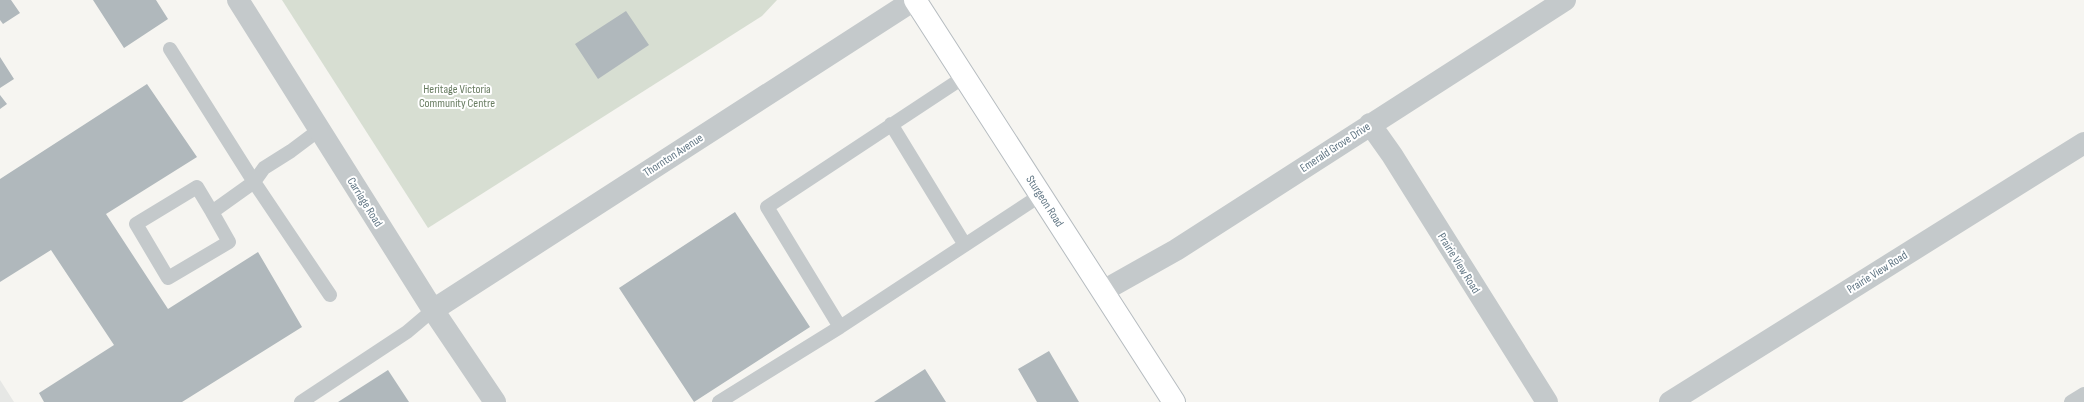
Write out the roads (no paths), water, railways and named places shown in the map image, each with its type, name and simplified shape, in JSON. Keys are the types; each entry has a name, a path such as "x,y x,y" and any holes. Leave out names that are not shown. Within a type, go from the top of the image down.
{"main road":[{"name":"Sturgeon Road","path":"914,0 1174,402"}],"street":[{"name":"Carriage Road","path":"238,0 433,310 495,402"},
{"name":"Thornton Avenue","path":"433,310 914,0"},
{"name":"Emerald Grove Drive","path":"1103,291 1176,250 1565,0"},
{"name":"Prairie View Road","path":"1370,124 1392,155 1547,402"},
{"name":"Prairie View Road","path":"1670,402 2084,143"}],"lane":[{"path":"170,49 254,182 330,295"},
{"path":"840,327 767,207 964,77"},
{"path":"892,124 965,245"},
{"path":"212,212 254,182 264,168 292,151 319,130"},
{"path":"197,188 212,212 229,242 168,278 136,224 197,188"},
{"path":"719,402 840,327 1041,195"},
{"path":"301,402 407,332 433,310"},
{"path":"2071,402 2084,394"}],"park label":[{"name":"Heritage Victoria Community Centre","path":"457,96"}]}
